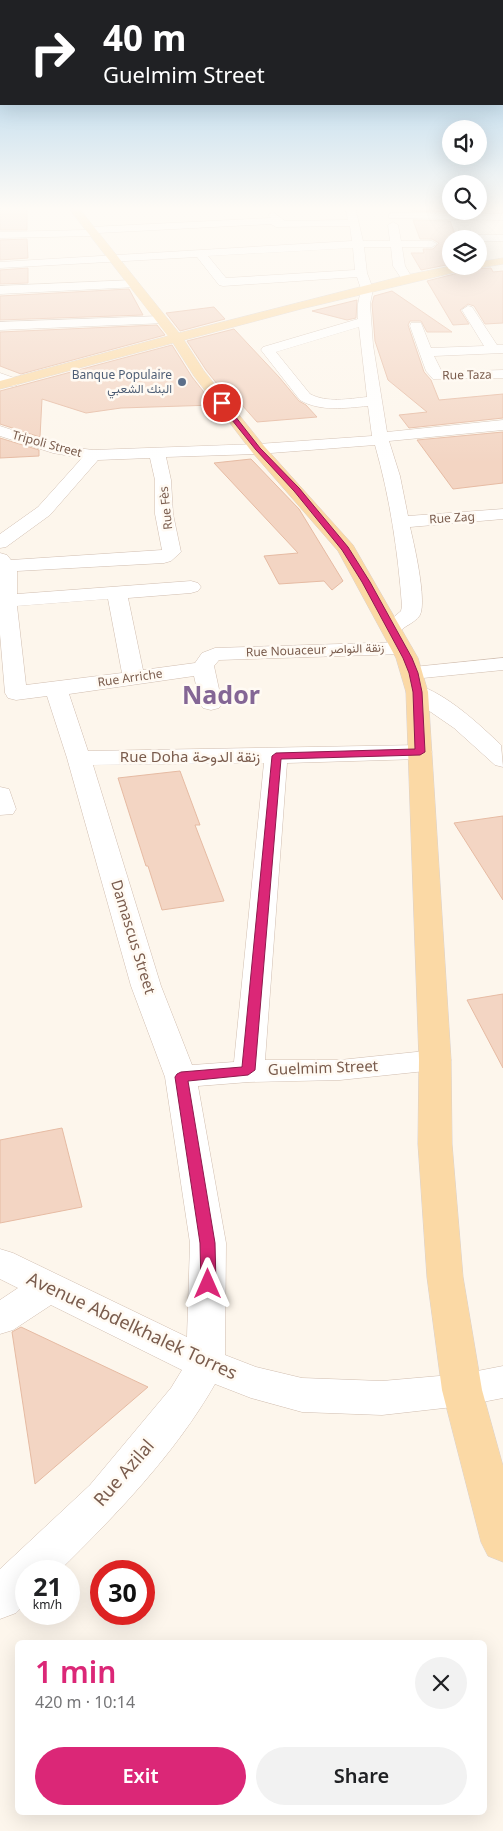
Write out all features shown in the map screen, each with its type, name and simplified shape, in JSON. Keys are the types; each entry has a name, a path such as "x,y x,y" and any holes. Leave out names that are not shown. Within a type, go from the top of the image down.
{"main road":[{"path":"140,292 176,338 198,373 258,449 346,549 402,648 415,682 435,1060 435,1144 445,1277 462,1390 503,1542"},
{"path":"4,381 354,292"}],"street":[{"path":"42,292 44,303"},
{"path":"366,292 364,321 367,360 380,439 392,476 401,522 408,561 412,606 410,614 391,628"},
{"path":"468,310 498,349"},
{"path":"0,326 161,320"},
{"path":"364,321 268,350 312,402 321,404 375,402"},
{"path":"24,339 32,334 30,325"},
{"path":"416,326 426,352 498,349"},
{"name":"Rue Taza","path":"426,352 435,374 443,377 503,374"},
{"path":"56,689 8,694 8,572 2,556 93,455 258,449 380,439 503,425"},
{"name":"Tripoli Street","path":"0,431 59,450 93,455"},
{"name":"Rue Fès","path":"2,556 164,557 172,552 164,514 163,480 157,454"},
{"name":"Rue Zag","path":"401,522 503,514"},
{"path":"7,601 191,587"},
{"path":"117,593 134,677"},
{"name":"Rue Nouaceur زنقة النواصر","path":"203,668 209,656 228,652 402,648"},
{"path":"415,682 503,664"},
{"path":"203,668 211,703"},
{"name":"Rue Arriche","path":"56,689 203,668"},
{"path":"415,682 478,735 503,760"},
{"name":"Damascus Street","path":"56,689 80,758 146,986 181,1077 208,1243 206,1364"},
{"name":"Rue Doha زنقة الدوحة","path":"80,758 420,752"},
{"path":"248,1070 276,756"},
{"name":"Guelmim Street","path":"181,1077 248,1070 340,1070 435,1060"},
{"name":"Avenue Abdelkhalek Torres","path":"0,1263 206,1364 251,1382 302,1395 382,1398 462,1390 503,1382"},
{"path":"0,1320 48,1288"},
{"name":"Rue Azilal","path":"40,1560 105,1498 185,1400 206,1364"},
{"name":"Rue Azilal","path":"0,1598 15,1584"}],"building":[{"path":"65,292 131,292 143,315 0,320 0,296"},
{"path":"394,292 452,332 427,332 421,321 410,321 408,325 424,372 431,380 439,400 503,394 503,418 409,428 399,415 427,412 388,380 375,341 372,304 374,296"},
{"path":"434,292 503,292 503,323 485,324 474,306 468,304 460,310 469,324 453,325"},
{"path":"357,300 356,318 347,320 312,311"},
{"path":"214,307 225,319 180,331 166,313"},
{"path":"157,325 165,335 21,374 0,366 0,332"},
{"path":"234,329 299,401 306,405 317,417 257,422 242,405 234,405 206,370 187,341"},
{"path":"172,345 192,377 214,405 121,408 86,413 42,399 40,437 0,424 0,391"},
{"path":"503,432 503,483 453,489 417,440"},
{"path":"0,438 39,450 39,456 0,458"},
{"path":"251,459 299,509 343,581 332,590 324,581 279,584 264,556 298,553 214,463"},
{"path":"180,771 200,825 195,825 224,901 162,910 118,778"},
{"path":"503,816 503,900 454,823"},
{"path":"503,994 503,1068 467,1000"},
{"path":"62,1128 82,1207 0,1223 0,1140"},
{"path":"21,1327 148,1387 35,1484 12,1332"}],"place":[{"name":"Banque Populaire البنك الشعبي","path":"182,382"}],"district":[{"name":"Nador","path":"221,695"}],"route":[{"path":"208,1284 208,1243 181,1077 248,1070 276,756 420,752 417,692 414,673 408,658 366,582 346,549 258,449 222,403"}]}
